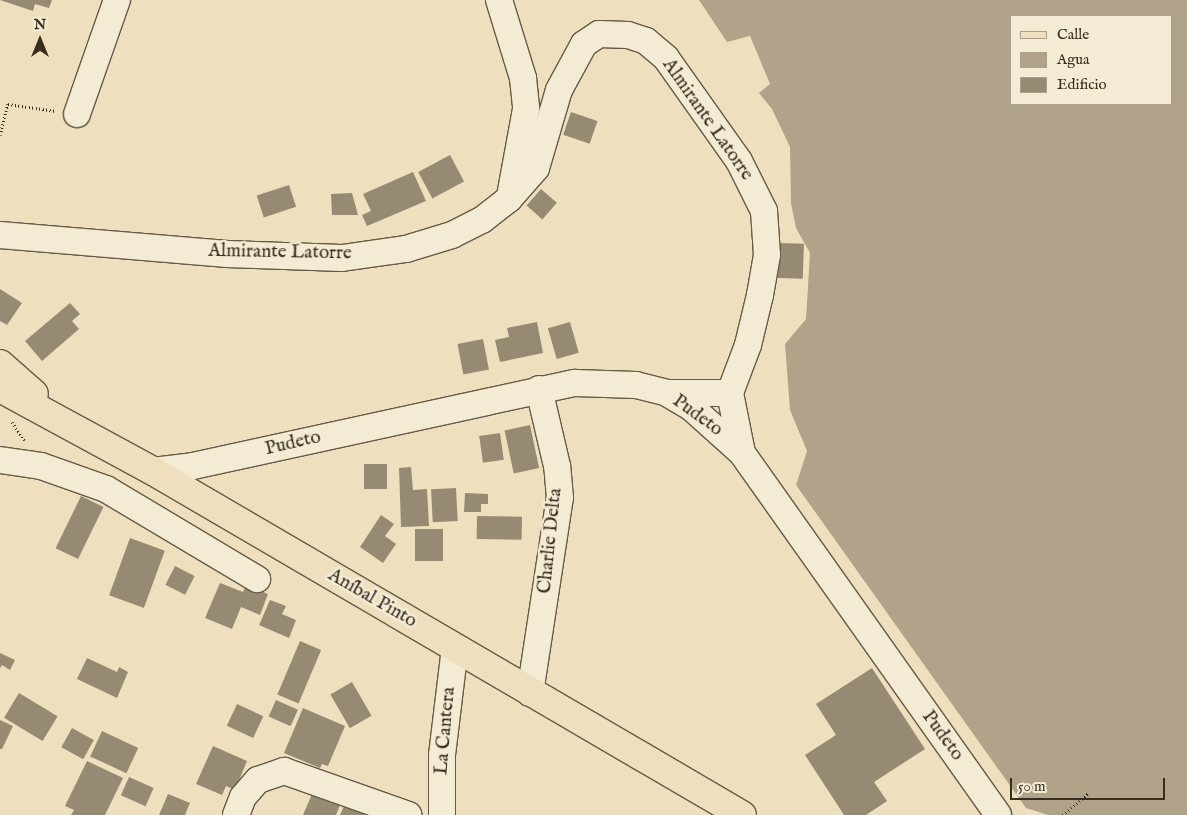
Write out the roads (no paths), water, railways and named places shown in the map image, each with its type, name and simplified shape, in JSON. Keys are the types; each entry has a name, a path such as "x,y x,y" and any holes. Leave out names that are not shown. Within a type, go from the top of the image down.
{"main road":[{"path":"0,364 65,422"},
{"name":"Aníbal Pinto","path":"0,388 153,471 530,694 742,815"}],"street":[{"path":"77,114 117,0"},
{"path":"499,0 523,78 526,109 509,199"},
{"name":"Almirante Latorre","path":"0,235 227,254 342,258 406,249 452,235 482,220 509,199 536,168 565,76 584,44 598,34 614,31 646,41 666,58 739,161 764,211 767,255 760,296 748,345 730,393"},
{"name":"Pudeto","path":"153,471 193,466 539,389 602,383 636,385 667,394 692,408 742,453 998,815"},
{"name":"Charlie Delta","path":"530,694 560,498 557,466 539,389"},
{"path":"667,394 730,393 742,453"},
{"path":"0,460 40,466 106,490 258,578"},
{"name":"La Cantera","path":"442,815 442,754 455,648"},
{"path":"236,815 243,797 258,780 284,771 408,815"}],"water":[{"path":"699,0 1187,0 1187,815 1048,815 1026,808 796,485 807,451 790,410 785,344 806,319 810,253 796,228 791,203 790,147 772,109 759,93 770,84 750,36 727,42"}]}
